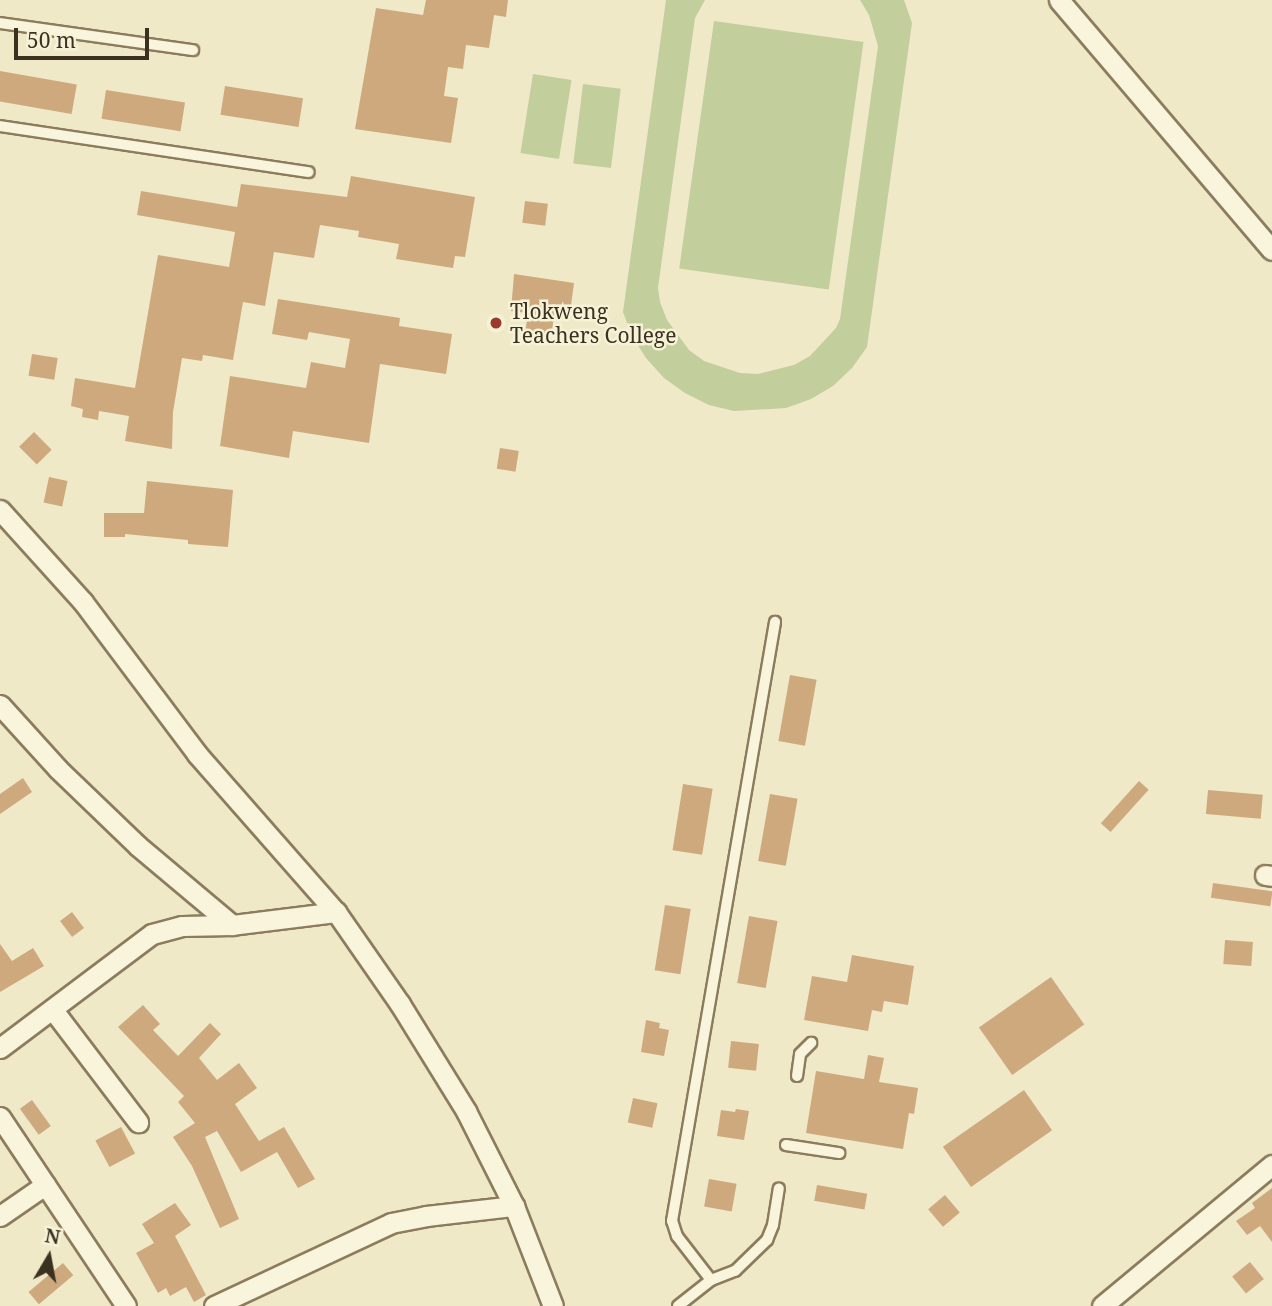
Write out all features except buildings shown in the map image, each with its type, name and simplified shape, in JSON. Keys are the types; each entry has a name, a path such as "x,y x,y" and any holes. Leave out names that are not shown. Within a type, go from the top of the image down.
{"street":[{"path":"1059,0 1272,250"},
{"path":"0,510 83,602 197,754 336,912 400,1004 460,1101 514,1206 553,1306"},
{"path":"0,705 58,769 138,846 232,925"},
{"path":"0,1048 152,934 182,926 232,925 336,912"},
{"path":"53,1010 138,1122"},
{"path":"0,1118 126,1306"},
{"path":"1102,1306 1272,1165"},
{"path":"0,1216 45,1185"},
{"path":"214,1306 391,1223 426,1216 514,1206"}],"lane":[{"path":"0,23 193,50"},
{"path":"0,126 309,172"},
{"path":"711,1280 677,1236 673,1221 775,622"},
{"path":"797,1076 800,1054 811,1043"},
{"path":"786,1145 839,1153"},
{"path":"678,1306 711,1280 735,1270 767,1240 773,1224 779,1188"}],"green space":[{"path":"666,0 705,0 695,18 658,288 660,302 667,320 689,350 704,361 740,373 758,374 794,365 810,356 836,328 840,319 878,46 869,15 860,0 904,0 912,23 867,347 852,368 833,386 811,399 786,408 734,411 709,405 685,393 664,378 646,358 632,336 623,312"},
{"path":"714,21 864,42 829,290 679,269"},
{"path":"533,74 572,80 559,159 520,153"},
{"path":"583,84 621,89 611,168 573,163"}],"place":[{"name":"Tlokweng Teachers College","path":"496,323"}]}
